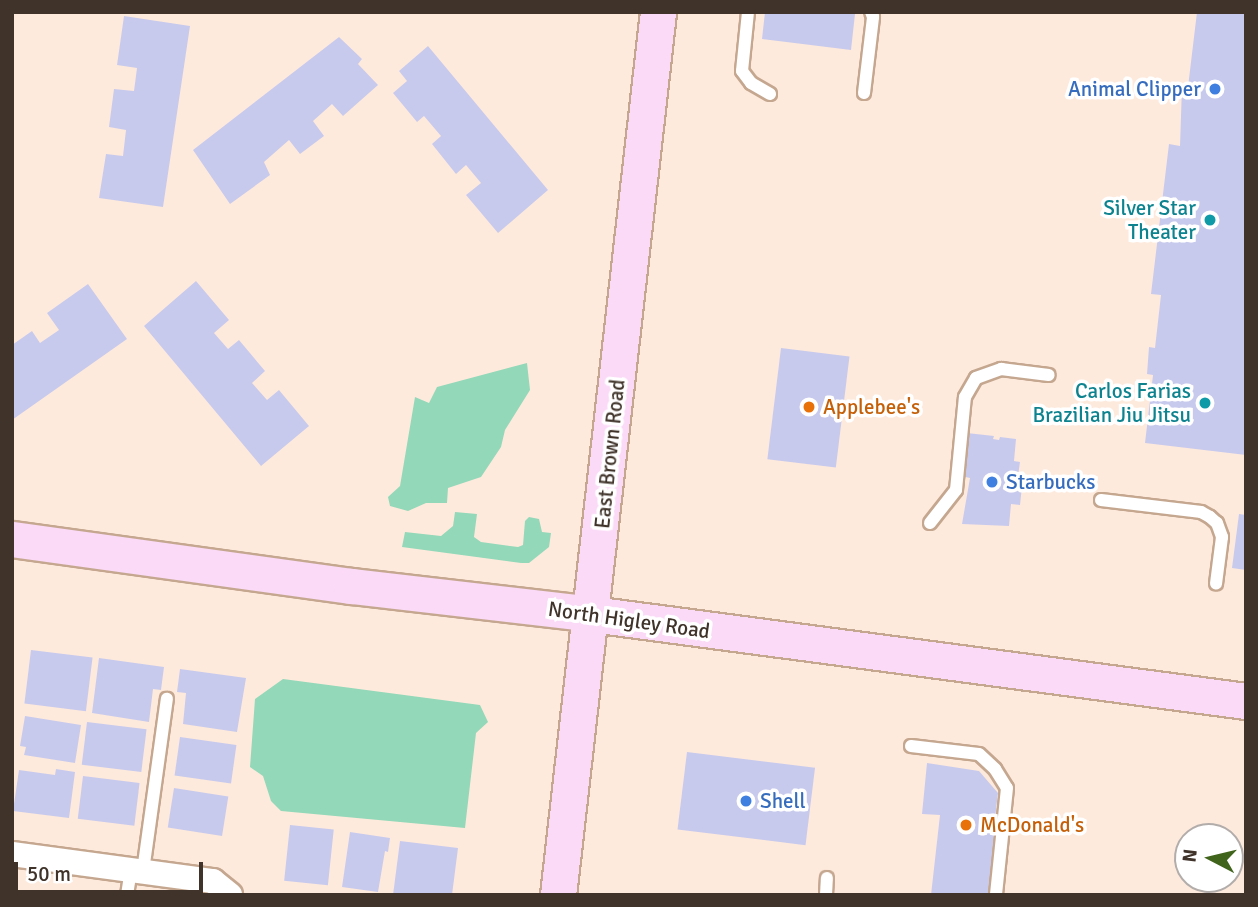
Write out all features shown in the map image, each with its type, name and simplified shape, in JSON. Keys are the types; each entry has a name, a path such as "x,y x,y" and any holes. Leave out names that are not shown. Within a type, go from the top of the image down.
{"main road":[{"name":"East Brown Road","path":"558,895 592,614 658,12"},
{"name":"North Higley Road","path":"12,539 351,586 592,614 1246,701"}],"street":[{"path":"12,854 213,881 229,894"}],"lane":[{"path":"748,12 742,71 751,83 770,94"},
{"path":"864,93 873,17 871,12"},
{"path":"930,523 956,489 965,397 976,378 1001,369 1049,375"},
{"path":"1101,500 1201,512 1210,517 1217,523 1222,537 1216,584"},
{"path":"127,895 137,871 167,699"},
{"path":"911,746 979,754 995,769 1007,788 996,895"},
{"path":"825,895 827,877"}],"green space":[{"path":"527,363 530,390 505,430 501,447 481,477 448,488 447,503 426,503 408,511 390,506 388,497 400,486 415,397 429,403 437,387"},
{"path":"455,512 477,514 474,537 481,542 518,547 523,545 525,521 529,517 539,519 542,532 551,533 549,547 529,563 521,563 402,547 405,532 441,536 453,526"},
{"path":"283,679 480,705 488,722 476,733 465,828 281,811 271,801 263,776 250,767 255,699"}],"building":[{"path":"765,12 855,14 851,50 762,39"},
{"path":"1197,12 1246,12 1246,455 1145,443 1153,375 1147,374 1149,347 1155,348 1161,295 1151,294 1169,144 1180,146 1182,86 1188,87"},
{"path":"124,16 190,26 163,207 99,198 106,154 123,156 126,130 109,127 114,89 134,91 137,68 117,65"},
{"path":"339,37 362,59 358,64 378,85 343,116 332,104 313,121 324,136 300,154 289,140 264,162 270,175 230,204 193,150"},
{"path":"428,46 548,190 498,233 466,195 481,183 466,165 456,174 432,144 441,136 424,116 417,122 393,93 407,81 399,71"},
{"path":"196,281 229,320 214,333 228,349 239,340 265,371 252,383 267,400 279,390 309,426 261,466 144,326"},
{"path":"88,284 127,339 12,420 12,345 32,331 40,343 59,330 47,313"},
{"name":"Applebee's","path":"781,348 849,356 836,468 767,459"},
{"path":"967,433 994,436 993,439 999,440 1000,437 1016,439 1014,461 1020,462 1018,476 1023,477 1020,505 1011,504 1009,526 962,524 970,478 961,476 962,465 966,465"},
{"path":"1239,514 1246,515 1246,570 1232,568"},
{"path":"31,650 93,658 86,711 24,704"},
{"path":"99,658 164,667 161,690 153,689 149,722 92,713"},
{"path":"180,669 246,678 237,732 183,724 186,693 177,692"},
{"path":"25,716 81,725 75,763 24,755 26,747 20,746"},
{"path":"87,722 147,729 141,772 82,765"},
{"path":"180,737 236,745 231,784 175,776"},
{"name":"Shell","path":"687,752 815,768 806,845 677,829"},
{"name":"McDonald's","path":"927,763 979,771 998,793 993,835 1001,836 995,895 931,895 940,815 922,814"},
{"path":"56,769 75,772 69,818 13,811 19,770 55,775"},
{"path":"83,776 140,783 134,826 78,819"},
{"path":"174,788 228,797 222,836 168,828"},
{"path":"290,825 334,830 328,885 284,881"},
{"path":"350,832 390,838 378,892 342,887"},
{"path":"400,841 458,848 452,895 393,895"}],"place":[{"name":"Animal Clipper","path":"1215,89"},
{"name":"Silver Star Theater","path":"1210,220"},
{"name":"Carlos Farias Brazilian Jiu Jitsu","path":"1205,403"},
{"name":"Applebee's","path":"809,407"},
{"name":"Starbucks","path":"992,482"},
{"name":"Shell","path":"746,801"},
{"name":"McDonald's","path":"966,825"}]}
